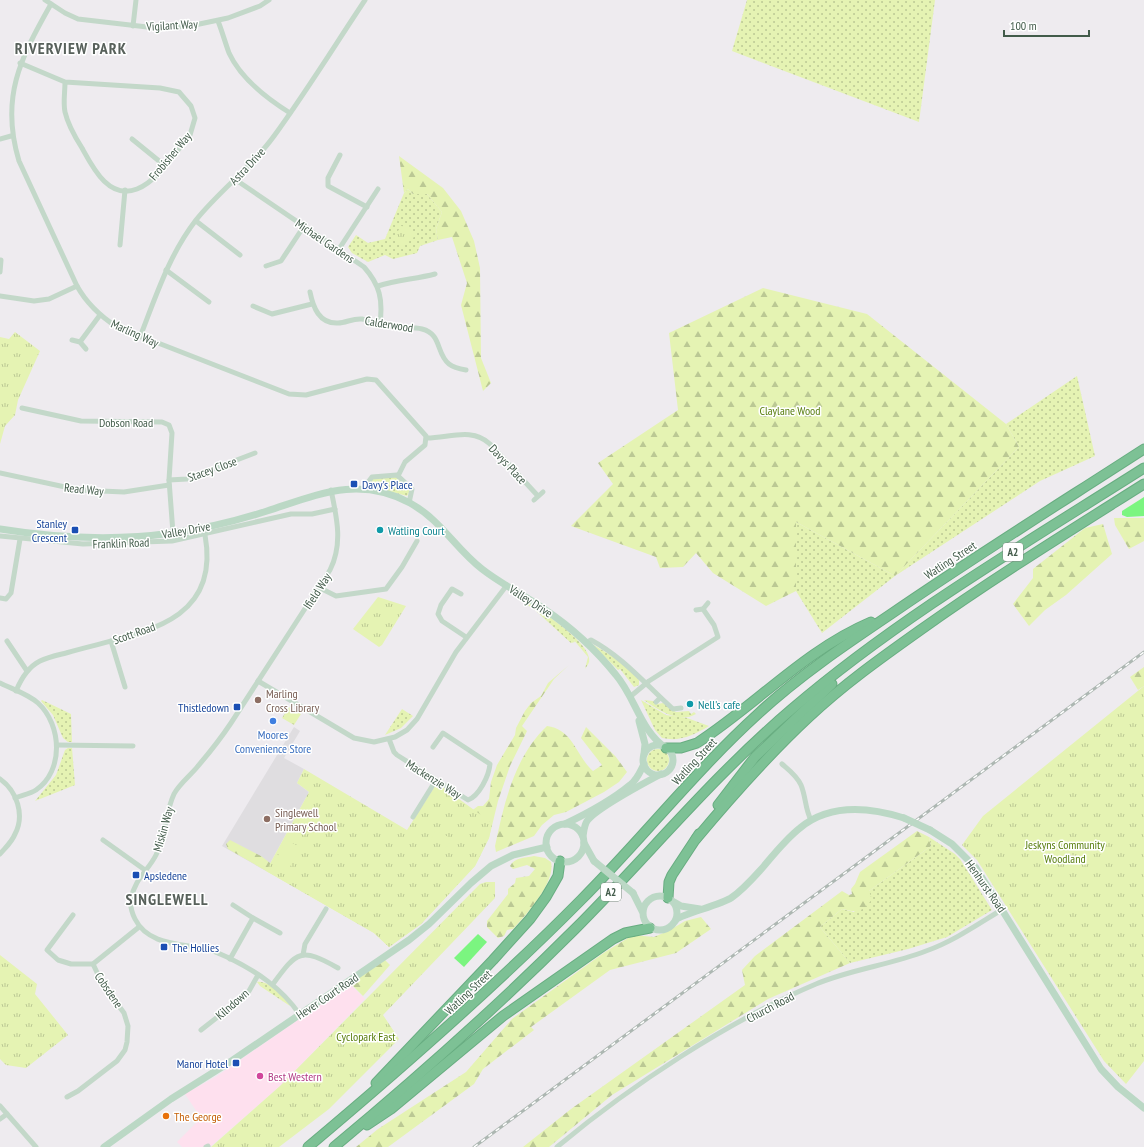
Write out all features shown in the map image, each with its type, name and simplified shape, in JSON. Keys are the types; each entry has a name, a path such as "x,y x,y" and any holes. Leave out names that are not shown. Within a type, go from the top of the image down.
{"highway":[{"name":"Watling Street","path":"308,1147 411,1060 540,941 621,860 708,762 760,711 825,659 889,615 1144,449"},
{"name":"A2","path":"335,1146 460,1036 574,930 710,785 752,744 814,691 884,637 1144,468"},
{"path":"696,839 750,775 770,754 810,716 853,679 959,602 1144,484"},
{"path":"666,748 681,748 697,743 775,683 847,633 889,615"},
{"path":"670,899 669,882 672,875 725,794 755,757 804,709 884,637"},
{"path":"338,1122 461,995 530,919 558,876 560,861"},
{"path":"335,1146 391,1110 503,1016 613,939 625,933 650,928"}],"street":[{"name":"Vigilant Way","path":"45,0 65,13 78,19 156,28 190,26 218,21 260,6 269,0"},
{"path":"133,26 136,0"},
{"name":"Astra Drive","path":"140,337 166,270 178,247 196,221 256,159 290,113 365,0"},
{"name":"Marling Way","path":"51,4 20,63 11,87 8,114 11,136 19,161 78,286 89,304 100,316 117,327 291,395 306,395 367,379 374,379 381,384 417,423 427,438"},
{"path":"218,21 230,54 241,72 270,100 290,113"},
{"name":"Frobisher Way","path":"20,63 65,82 160,88 173,90 184,97 191,106 195,118 194,126 190,135 146,184 136,189 125,190"},
{"path":"65,82 65,111 69,124 94,171 102,180 112,187 125,190 120,245"},
{"path":"0,139 11,136"},
{"path":"132,139 164,165"},
{"path":"340,155 328,178 328,186 367,207"},
{"name":"Michael Gardens","path":"236,180 364,267 378,286 382,307 380,323"},
{"path":"339,249 378,189"},
{"path":"196,221 240,255"},
{"path":"266,266 281,261 304,226"},
{"path":"0,272 1,260"},
{"path":"166,270 209,302"},
{"path":"378,286 396,281 408,281 435,274"},
{"path":"0,296 34,301 49,299 78,286"},
{"path":"253,306 272,314 312,304 310,292"},
{"name":"Calderwood","path":"312,304 319,316 331,322 338,323 361,319 429,332 436,339 446,362 453,367 466,370"},
{"path":"80,342 100,316"},
{"path":"72,340 80,342 86,349"},
{"name":"Dobson Road","path":"22,408 81,421 166,423 169,425 172,433 169,483 173,533"},
{"name":"Davys Place","path":"427,438 463,434 481,438 490,444 536,498 543,492"},
{"path":"398,476 405,462 424,446 427,438"},
{"name":"Stacey Close","path":"169,483 187,479 254,453"},
{"name":"Read Way","path":"0,473 78,490 124,492 169,483"},
{"path":"367,490 369,481 373,476 398,476 412,489 409,503"},
{"name":"Valley Drive","path":"0,530 76,537 121,537 173,533 234,520 331,490 367,490 391,495 409,503 432,518 474,562 554,616 586,643 616,675 631,696 652,737 666,748"},
{"name":"Ifield Way","path":"258,681 320,588 331,568 337,552 338,535 331,490"},
{"name":"Franklin Road","path":"0,536 83,544 172,541 205,535 291,514 312,514 335,509"},
{"name":"Scott Road","path":"16,691 27,671 39,661 110,641 174,619 190,606 200,591 206,576 208,550 205,535"},
{"path":"0,598 6,599 11,593 20,539"},
{"path":"320,588 336,596 386,589 402,567 417,541"},
{"path":"258,681 353,737 368,742 389,740 402,734 417,719 447,666 466,638 507,585"},
{"path":"461,594 452,589 440,605 438,614 442,621 466,638"},
{"path":"696,610 703,609 708,603"},
{"path":"631,696 645,684 718,637 714,625 703,609"},
{"path":"586,643 591,640 608,650 626,664 645,684 673,709 681,708"},
{"path":"7,641 27,671"},
{"path":"110,641 126,687"},
{"name":"Miskin Way","path":"139,927 133,914 131,900 138,878 156,856 161,844 169,806 175,792 219,740 258,681"},
{"path":"0,683 38,703 46,713 55,734 57,745 55,762 49,776 36,790 15,798"},
{"path":"656,702 660,698"},
{"name":"Valley Drive","path":"639,713 645,744 644,754"},
{"name":"Mackenzie Way","path":"389,740 394,752 397,755 468,800 474,797 490,772 490,764 443,733 433,747"},
{"path":"57,745 132,746"},
{"path":"576,859 580,854 584,840 584,827 588,820 613,802 669,769 672,763 672,755 666,748 659,745 649,748 644,754 644,764 638,776 631,785 584,815 565,824 559,825 550,831 547,836 547,847 552,856 560,861 566,862 576,859 594,861"},
{"path":"644,764 650,773 661,774"},
{"path":"782,764 801,784 807,812 811,820"},
{"path":"0,779 9,787 15,798 19,811 18,828 14,837 0,854"},
{"path":"413,817 436,780"},
{"name":"Henhurst Road","path":"650,928 662,931 672,925 680,916 720,904 736,894 790,836 811,820 834,811 857,809 904,818 930,830 952,844 970,861 1003,909 1099,1066 1117,1086 1144,1108"},
{"path":"565,824 576,827 594,861 634,894 642,911 644,921 650,928"},
{"path":"103,840 145,870"},
{"name":"Hever Court Road","path":"104,1147 165,1103 233,1060 420,932 491,866 513,855 547,847"},
{"name":"Henhurst Road","path":"634,894 652,898 662,896 686,908 704,909"},
{"path":"642,911 644,906 652,898"},
{"path":"670,899 677,910 676,920"},
{"path":"233,905 280,933"},
{"path":"303,955 305,944 326,909"},
{"name":"Church Road","path":"557,1147 644,1082 706,1042 760,1012 803,990 840,975 933,949 958,937 1003,909"},
{"path":"73,915 47,950 58,960 71,964 93,964 139,927 157,939 210,950 230,959 273,984 287,997 300,1015"},
{"path":"230,959 253,918"},
{"path":"273,984 294,958 303,955 318,957 338,968"},
{"name":"Cobsdene","path":"67,1097 78,1091 118,1061 125,1050 127,1042 128,1026 124,1013 102,983 93,964"},
{"name":"Kilndown","path":"201,1030 249,991 258,975"},
{"path":"0,1106 36,1147"},
{"path":"0,1119 7,1114"}],"shaded area":[{"path":"1144,497 1144,516 1127,517 1122,515 1122,511"},
{"name":"Singlewell Primary School","path":"294,727 300,731 284,758 304,769 297,783 309,792 266,871 222,846"},
{"path":"478,934 487,942 464,967 454,958"},
{"path":"350,984 365,999 280,1086 210,1147 182,1147 177,1142 201,1118 185,1094 217,1076"}],"green space":[{"path":"747,0 935,0 919,122 732,51"},
{"path":"399,156 443,188 461,211 474,241 480,268 481,358 491,383 483,391 461,305 467,283 452,237 438,240 436,229 442,212 427,194 413,194 408,189 404,193"},
{"path":"408,189 413,194 427,194 442,212 436,229 438,240 420,246 417,253 393,259 385,255 368,262 352,253 348,247 356,235 368,243 385,239 404,193"},
{"path":"401,226 410,227 414,237 406,244 397,244 395,236"},
{"name":"Claylane Wood","path":"763,288 867,314 1006,424 1019,447 895,576 796,522 796,591 766,606 713,573 696,553 683,567 660,568 656,557 571,526 613,484 598,463 678,410 669,333"},
{"path":"15,332 40,351 18,400 15,415 5,426 0,444 0,337 9,339"},
{"path":"1077,376 1095,456 1040,481 895,576 1019,447 1006,424"},
{"path":"396,477 410,491 407,496 374,487 370,483 371,479"},
{"path":"1114,518 1144,518 1144,541 1129,549 1115,525"},
{"path":"796,522 895,576 822,633 796,591"},
{"path":"1103,524 1112,554 1066,595 1045,610 1029,626 1013,604 1033,578 1033,569 1085,528"},
{"path":"508,592 515,594 558,623 579,642 586,650 589,658 589,663 585,669 588,657 573,639 575,642 571,643 535,610"},
{"path":"378,597 406,606 382,645 379,647 353,629"},
{"path":"592,644 622,662 639,680 639,685 634,687 620,669 618,670"},
{"path":"569,665 554,679 522,726 527,731 510,766 498,801 489,838 475,866 421,924 389,947 374,933 228,849 226,844 230,840 261,856 279,870 470,812 478,806 483,806 489,799 491,782 497,765 515,735 516,728 525,711 531,703 541,696 548,683"},
{"path":"1144,667 1144,686 1138,690 1130,677"},
{"name":"Jeskyns Community Woodland","path":"1144,686 1144,1061 1126,1084 1104,1061 977,860 962,845 983,816"},
{"path":"42,700 71,714 72,742 68,742 63,738 53,715 41,701"},
{"path":"641,700 666,715 687,718 709,726 687,737 675,739 662,738 655,730"},
{"path":"644,700 653,701 657,704 663,703 676,712 689,711 691,714 694,712 696,714 689,717 676,717 656,708"},
{"path":"289,707 301,714 294,725 282,718"},
{"path":"402,709 413,716 401,728 385,735"},
{"path":"547,726 556,728 563,732 593,771 602,765 581,738 586,727 616,757 627,772 619,782 604,792 566,812 554,815 542,825 534,836 496,852 495,846 498,830 518,767 526,752"},
{"path":"72,748 75,785 35,801 56,775 65,750"},
{"path":"658,749 666,752 669,760 666,768 658,771 650,768 647,760 650,752"},
{"path":"304,769 407,830 437,783 492,823 489,838 475,866 421,924 389,947 374,933 266,871 309,792 297,783"},
{"path":"436,830 452,839 446,848 431,839"},
{"path":"917,831 929,837 931,846 869,891 872,899 866,907 856,911 842,909 820,927 850,963 768,999 612,1095 549,1147 523,1147 571,1109 745,985 742,970 755,956 842,891 849,895 852,894 851,889 860,872"},
{"path":"929,837 960,859 992,910 947,937 908,949 850,963 820,927 842,909 854,912 869,891 931,846"},
{"path":"287,840 301,848 287,872 273,864"},
{"path":"534,856 545,858 551,862 549,879 539,898 513,929 507,930 504,936 498,938 487,927 487,921 508,894 508,889 515,883 516,878 529,876 535,869 527,865 513,869 510,866 517,859"},
{"name":"Cyclopark East","path":"495,882 495,898 383,1015 399,1039 329,1109 279,1147 211,1147 280,1086 480,884"},
{"path":"701,917 711,929 676,953 610,970 531,1027 534,1030 483,1069 474,1084 388,1147 356,1147 378,1129 466,1072 512,1019 605,952 633,935 654,937 685,921"},
{"path":"0,955 37,984 35,994 68,1035 26,1068 6,1065 0,1059"},
{"path":"385,960 390,965 363,996 350,983"},
{"path":"257,982 262,982 271,986 281,994 290,1006 260,986"}],"railway":[{"path":"474,1147 1144,652"}],"place":[{"name":"Davy's Place","path":"354,484"},
{"name":"Stanley Crescent","path":"75,530"},
{"name":"Watling Court","path":"380,530"},
{"name":"Marling Cross Library","path":"258,700"},
{"name":"Nell's cafe","path":"690,704"},
{"name":"Thistledown","path":"237,707"},
{"name":"Moores Convenience Store","path":"273,721"},
{"name":"Singlewell Primary School","path":"267,819"},
{"name":"Apsledene","path":"136,875"},
{"name":"The Hollies","path":"164,947"},
{"name":"Manor Hotel","path":"236,1063"},
{"name":"Best Western","path":"260,1076"},
{"name":"The George","path":"166,1116"}],"district":[{"name":"RIVERVIEW PARK","path":"71,48"},
{"name":"SINGLEWELL","path":"167,899"}]}
